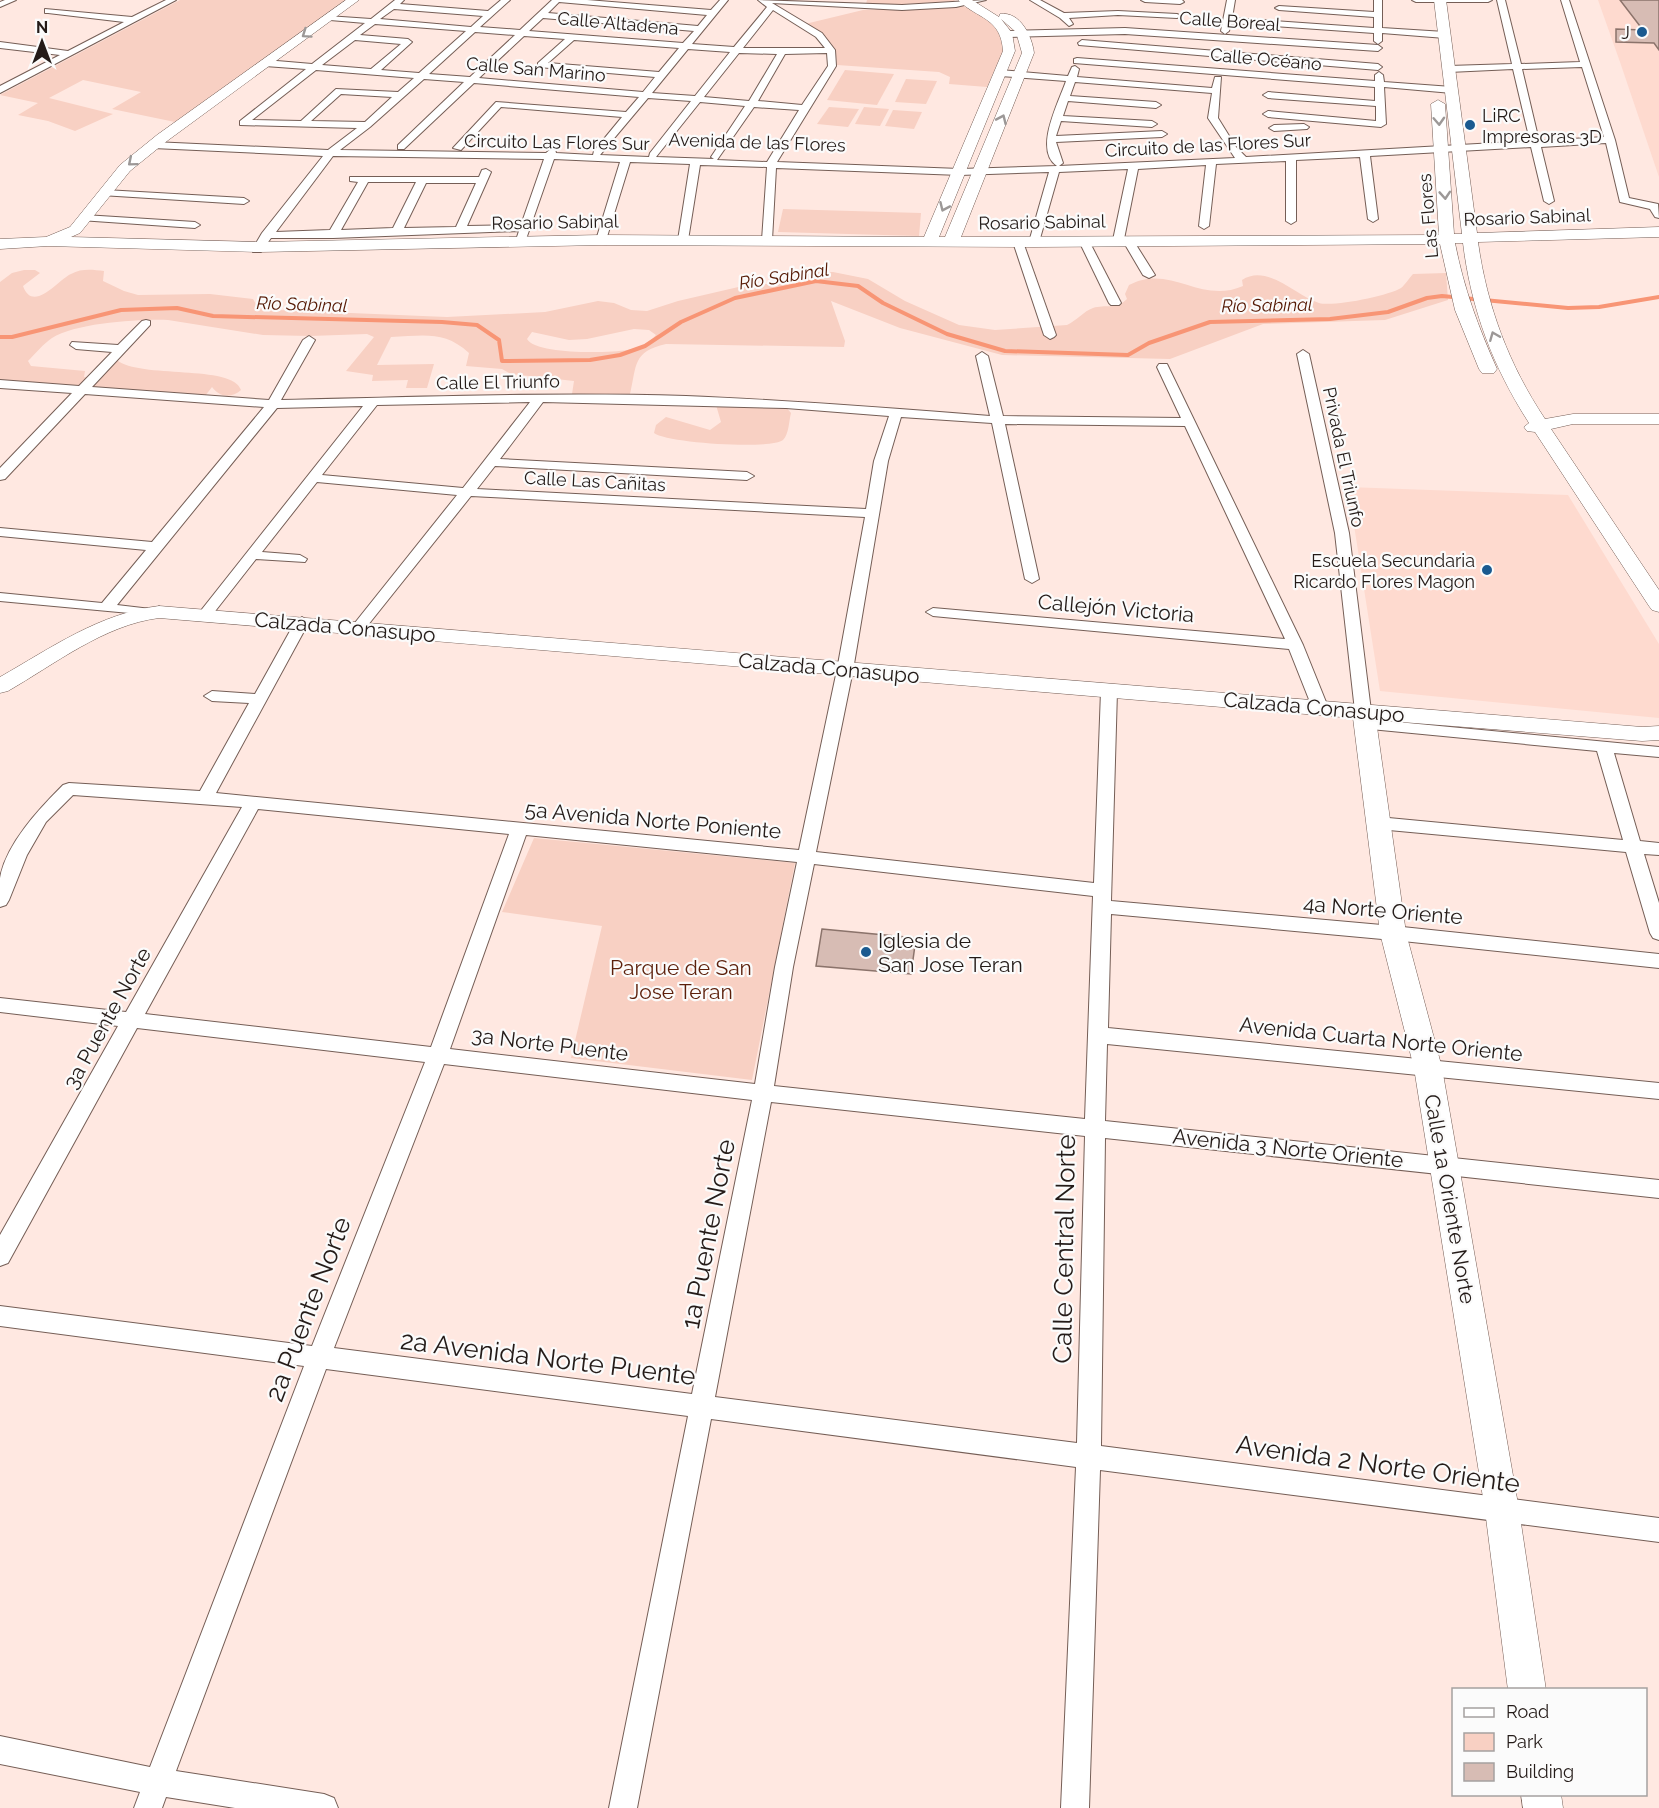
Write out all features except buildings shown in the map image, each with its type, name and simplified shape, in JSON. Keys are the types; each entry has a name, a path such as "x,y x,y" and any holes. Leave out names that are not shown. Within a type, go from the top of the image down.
{"street":[{"path":"0,5 12,0"},
{"path":"0,90 172,0"},
{"path":"82,234 105,193 125,168 353,0"},
{"path":"261,244 330,153 341,147 367,125 506,0"},
{"path":"401,147 557,0 714,13"},
{"path":"597,153 724,0"},
{"path":"762,0 819,35 831,50 832,66 773,162 768,240"},
{"path":"1036,1 1058,0"},
{"path":"1145,0 1181,1 1173,33"},
{"path":"1231,0 1220,54 1213,118 1232,149 1240,156"},
{"path":"1377,0 1381,124"},
{"path":"1416,0 1426,19 1445,35"},
{"path":"1440,1 1488,0"},
{"path":"1501,0 1549,201"},
{"path":"1565,0 1610,140 1624,200 1654,206 1659,215"},
{"path":"770,3 860,8 975,1 1017,24 1024,33 1028,41 1028,53 1021,75 951,242"},
{"path":"929,242 1009,51 1008,34 1000,23 975,1"},
{"path":"1036,1 1062,16 1079,38 1073,79 1050,139 1057,166 1026,242 1050,335"},
{"path":"1227,20 1378,31 1426,19 1440,1"},
{"path":"1440,1 1452,90 1463,147 1474,279 1483,311 1506,367 1540,431 1659,606"},
{"path":"367,125 243,123 396,3 490,14"},
{"path":"653,155 770,3"},
{"path":"1276,23 1280,4 1377,15"},
{"path":"48,11 133,20"},
{"path":"1062,16 1096,14 1177,16"},
{"path":"540,15 700,29"},
{"name":"Calle Altadena","path":"330,18 735,50 782,52 831,50"},
{"name":"Calle Boreal","path":"1008,34 1024,33 1079,38 1173,33 1378,48"},
{"path":"573,36 541,65 660,75"},
{"path":"352,37 408,42 373,72"},
{"path":"1079,38 1220,54 1378,67"},
{"path":"0,45 69,54"},
{"path":"716,157 773,72 782,52"},
{"name":"Calle Océano","path":"1077,61 1380,84 1436,84 1452,90"},
{"name":"Calle San Marino","path":"265,63 805,108"},
{"path":"1449,69 1587,64"},
{"path":"1000,73 1216,91"},
{"path":"1270,76 1268,114 1284,143 1291,221"},
{"name":"Las Flores","path":"1436,84 1447,240 1454,279 1463,310 1487,367 1510,404 1540,431"},
{"path":"1162,87 1156,105 1159,129 1169,142"},
{"path":"303,124 339,92 400,95"},
{"path":"1268,95 1379,104"},
{"path":"1065,98 1156,105"},
{"path":"458,148 499,104 627,115"},
{"path":"1268,114 1381,124"},
{"path":"1058,118 1159,129"},
{"path":"1284,143 1381,124"},
{"path":"1050,139 1159,129"},
{"name":"Circuito de las Flores Sur","path":"961,169 1134,166 1211,162 1284,143 1365,154 1441,147 1610,140"},
{"name":"Circuito Las Flores Sur","path":"158,142 458,148 695,163 773,162 961,169"},
{"name":"Circuito Las Flores Sur","path":"158,142 330,153 493,156 550,154"},
{"path":"1284,143 1441,147"},
{"name":"Avenida de las Flores","path":"550,154 597,153 716,157 773,162"},
{"path":"261,244 333,234 460,230 523,235 550,154"},
{"path":"1365,154 1373,219"},
{"path":"460,230 493,156"},
{"path":"1057,166 1240,156"},
{"path":"601,240 626,159"},
{"path":"1204,226 1211,162"},
{"path":"683,240 695,163"},
{"path":"1134,166 1123,240 1149,274"},
{"path":"333,234 359,179 482,180"},
{"path":"396,233 422,180"},
{"path":"105,193 244,201"},
{"path":"82,234 195,225"},
{"name":"Rosario Sabinal","path":"0,244 40,243 82,234 261,244 412,248 424,244 523,235 601,240 1026,242 1447,240 1659,232"},
{"path":"1084,241 1115,303"},
{"path":"0,476 146,323"},
{"path":"106,608 273,404 309,340"},
{"path":"76,345 121,349"},
{"name":"Privada El Triunfo","path":"1304,354 1342,533 1365,718"},
{"path":"982,356 1017,502 1032,579"},
{"path":"1162,367 1295,645 1320,707"},
{"path":"1487,367 1506,367"},
{"name":"Calle El Triunfo","path":"0,384 273,404 538,398 684,399 996,420 1187,422"},
{"path":"359,627 491,462 538,398"},
{"path":"204,616 372,403"},
{"name":"1a Puente Norte","path":"623,1808 763,1093 784,967 845,670 881,461 896,412"},
{"path":"1540,431 1573,419 1659,418"},
{"path":"491,462 747,476"},
{"name":"Calle Las Cañitas","path":"315,478 466,492 873,513"},
{"path":"0,532 156,548"},
{"path":"253,555 300,559"},
{"name":"Calzada Conasupo","path":"0,597 146,612 302,622 845,670 1320,707 1365,718 1642,734 1659,733"},
{"path":"0,686 114,623 146,612"},
{"name":"Callejón Victoria","path":"933,612 1295,645"},
{"path":"201,797 260,699 302,622"},
{"name":"Calle Central Norte","path":"1075,1808 1089,1455 1095,1127 1109,691"},
{"path":"212,696 260,699"},
{"path":"1365,718 1659,752"},
{"name":"Calle 1a Oriente Norte","path":"1365,718 1393,933 1428,1068 1502,1510 1527,1688"},
{"path":"1604,747 1659,933"},
{"name":"5a Avenida Norte Poniente","path":"0,900 18,855 40,818 69,789 201,797 806,857 1103,899"},
{"name":"3a Puente Norte","path":"0,1256 254,803"},
{"path":"1378,823 1659,849"},
{"name":"2a Puente Norte","path":"148,1808 319,1357 438,1054 519,830"},
{"name":"4a Norte Oriente","path":"1103,899 1659,961"},
{"name":"3a Norte Puente","path":"0,1005 438,1054 564,1071 1095,1127"},
{"name":"Avenida Cuarta Norte Oriente","path":"1098,1035 1659,1091"},
{"name":"Avenida 3 Norte Oriente","path":"1095,1127 1659,1189"},
{"name":"2a Avenida Norte Puente","path":"0,1316 1089,1455"},
{"name":"Avenida 2 Norte Oriente","path":"1089,1455 1659,1530"},
{"path":"0,1750 158,1782 324,1808"}],"shaded area":[{"path":"1598,0 1659,0 1659,177 1620,62"},
{"name":"Escuela Secundaria Ricardo Flores Magon","path":"1348,487 1568,495 1659,644 1659,718 1380,691"}],"green space":[{"path":"180,0 345,0 175,122 112,109 141,92 83,80 49,98 113,114 75,131 48,121 18,115 38,103 0,95"},
{"path":"867,0 955,1 874,6 866,4"},
{"path":"959,5 982,15 999,33 1002,41 1004,49 987,87 949,84 950,77 939,72 837,65 831,45 805,24 863,10"},
{"path":"845,70 894,74 877,105 827,100"},
{"path":"906,79 937,81 926,104 895,102"},
{"path":"829,107 859,109 848,127 817,124"},
{"path":"864,107 889,109 880,126 855,124"},
{"path":"893,110 922,112 914,129 885,126"},
{"path":"783,209 921,213 919,236 778,232"},
{"path":"35,270 40,273 23,286 27,294 33,297 46,292 75,272 92,270 104,271 103,281 138,295 210,294 253,299 257,306 278,310 447,317 545,312 598,301 614,303 631,310 647,311 678,301 747,285 769,284 816,272 833,272 868,279 905,301 959,325 995,330 1067,325 1093,308 1115,306 1123,302 1127,299 1125,294 1129,285 1144,280 1158,279 1213,291 1227,291 1243,286 1242,280 1261,275 1281,282 1310,299 1326,304 1360,300 1394,291 1402,287 1413,274 1446,273 1448,300 1385,320 1263,324 1170,359 1002,355 900,328 831,301 845,341 844,347 666,344 647,351 638,361 630,394 572,394 574,381 511,374 502,369 466,366 469,353 451,341 433,336 391,337 377,365 434,364 427,388 406,388 408,380 372,381 373,375 346,371 374,337 367,334 263,335 168,320 141,320 92,325 63,333 49,340 28,361 31,366 85,371 84,377 89,378 83,386 0,381 0,282 12,273","holes":["634,329 649,330 656,335 650,341 635,348 618,351 558,350 544,348 527,339 532,332 569,340 587,339"]},
{"path":"117,360 128,366 145,369 221,377 234,382 241,390 226,396 212,387 205,396 91,388"},
{"path":"716,405 786,407 791,413 786,434 783,440 775,443 740,445 678,440 654,433 656,425 666,417 710,430 721,422"},
{"name":"Parque de San Jose Teran","path":"534,838 795,863 752,1080 571,1058 602,926 502,912"}],"waterway":[{"name":"Río Sabinal","path":"0,337 12,337 121,310 177,308 213,316 442,322 477,325 499,340 502,361 590,360 620,355 645,346 681,322 735,298 816,281 858,286 883,303 947,334 1005,351 1128,355 1149,343 1210,322 1330,319 1388,312 1427,298 1442,296 1568,308 1599,307 1659,297"}],"place":[{"name":"J","path":"1642,32"},
{"name":"LiRC Impresoras 3D","path":"1470,125"},
{"name":"Escuela Secundaria Ricardo Flores Magon","path":"1487,570"},
{"name":"Iglesia de San Jose Teran","path":"866,952"}]}
